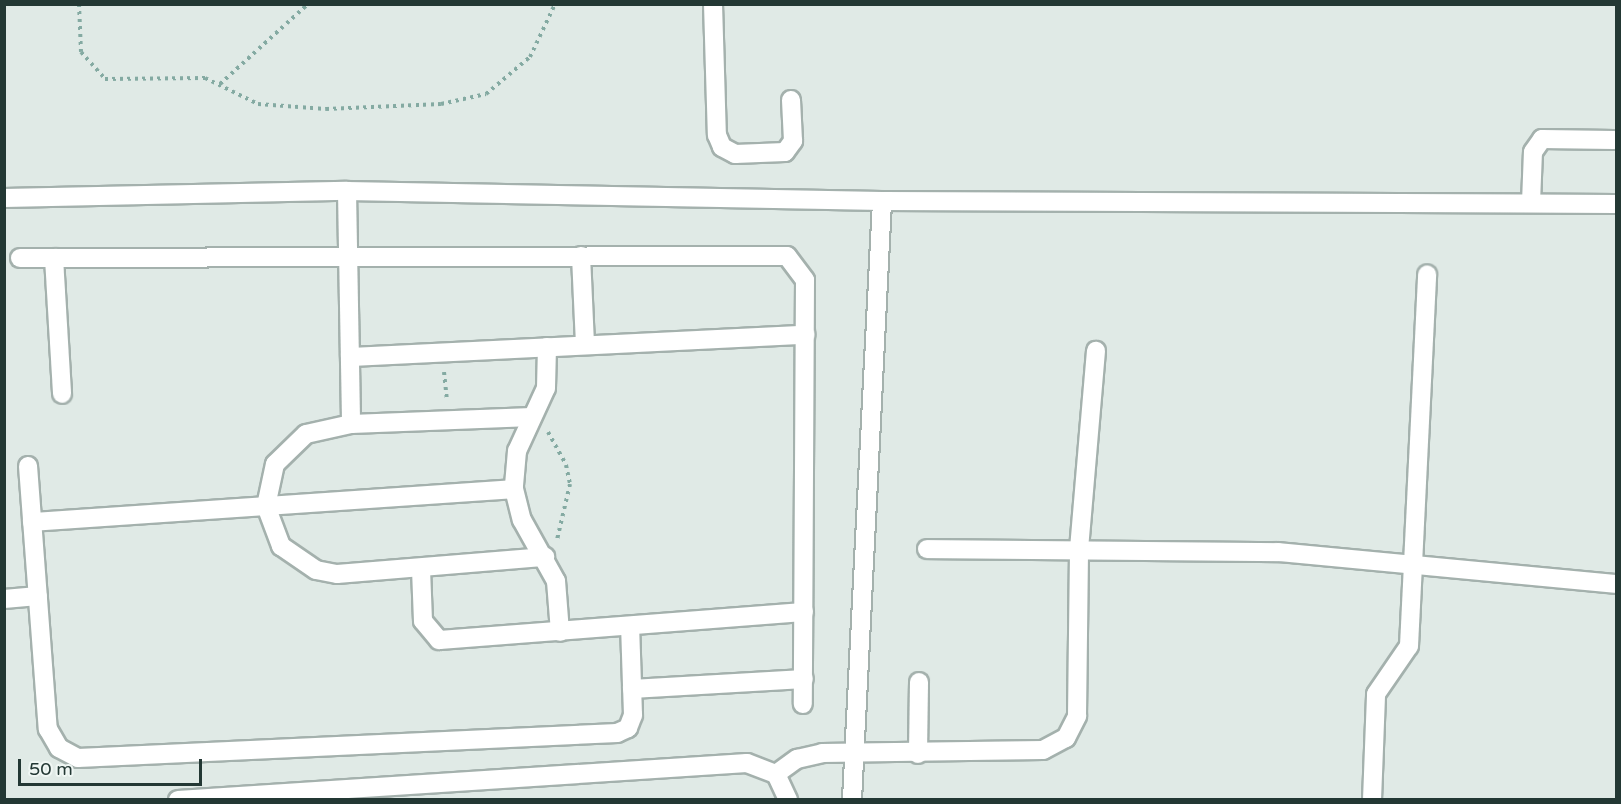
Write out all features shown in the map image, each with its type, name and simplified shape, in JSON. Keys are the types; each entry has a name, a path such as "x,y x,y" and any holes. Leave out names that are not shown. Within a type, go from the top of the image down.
{"street":[{"path":"713,4 717,135 722,147 735,154 785,152 793,141 791,100"},
{"path":"1531,204 1533,153 1542,139 1614,140"},
{"path":"4,198 347,190 882,201 1617,204"},
{"path":"347,190 351,424"},
{"path":"852,800 882,201"},
{"path":"581,256 585,345"},
{"path":"20,258 787,256 805,280 803,704"},
{"path":"54,258 62,394"},
{"path":"1372,800 1376,694 1407,654 1427,274"},
{"path":"350,357 805,335"},
{"path":"547,347 546,388 518,451 514,489 522,520 556,580 560,632"},
{"path":"776,774 809,754 918,754 1043,750 1066,738 1077,716 1079,549 1096,351"},
{"path":"532,417 351,424 306,434 288,447 275,464 266,506 281,546 316,570 368,574 544,557"},
{"path":"28,466 48,729 59,748 78,758 617,733 632,722 630,626"},
{"path":"32,522 514,489"},
{"path":"927,549 1278,552 1617,584"},
{"path":"421,569 423,621 439,640 804,612"},
{"path":"4,599 38,596"},
{"path":"632,689 804,679"},
{"path":"918,754 919,682"},
{"path":"178,800 747,763 776,774 788,800"}],"path":[{"path":"79,4 81,51 105,79 197,77 220,84 269,106 326,110 466,101 518,70 539,42 555,4"},
{"path":"220,84 307,5"},
{"path":"443,353 448,419"},
{"path":"547,431 558,447 570,484 557,541"}]}
